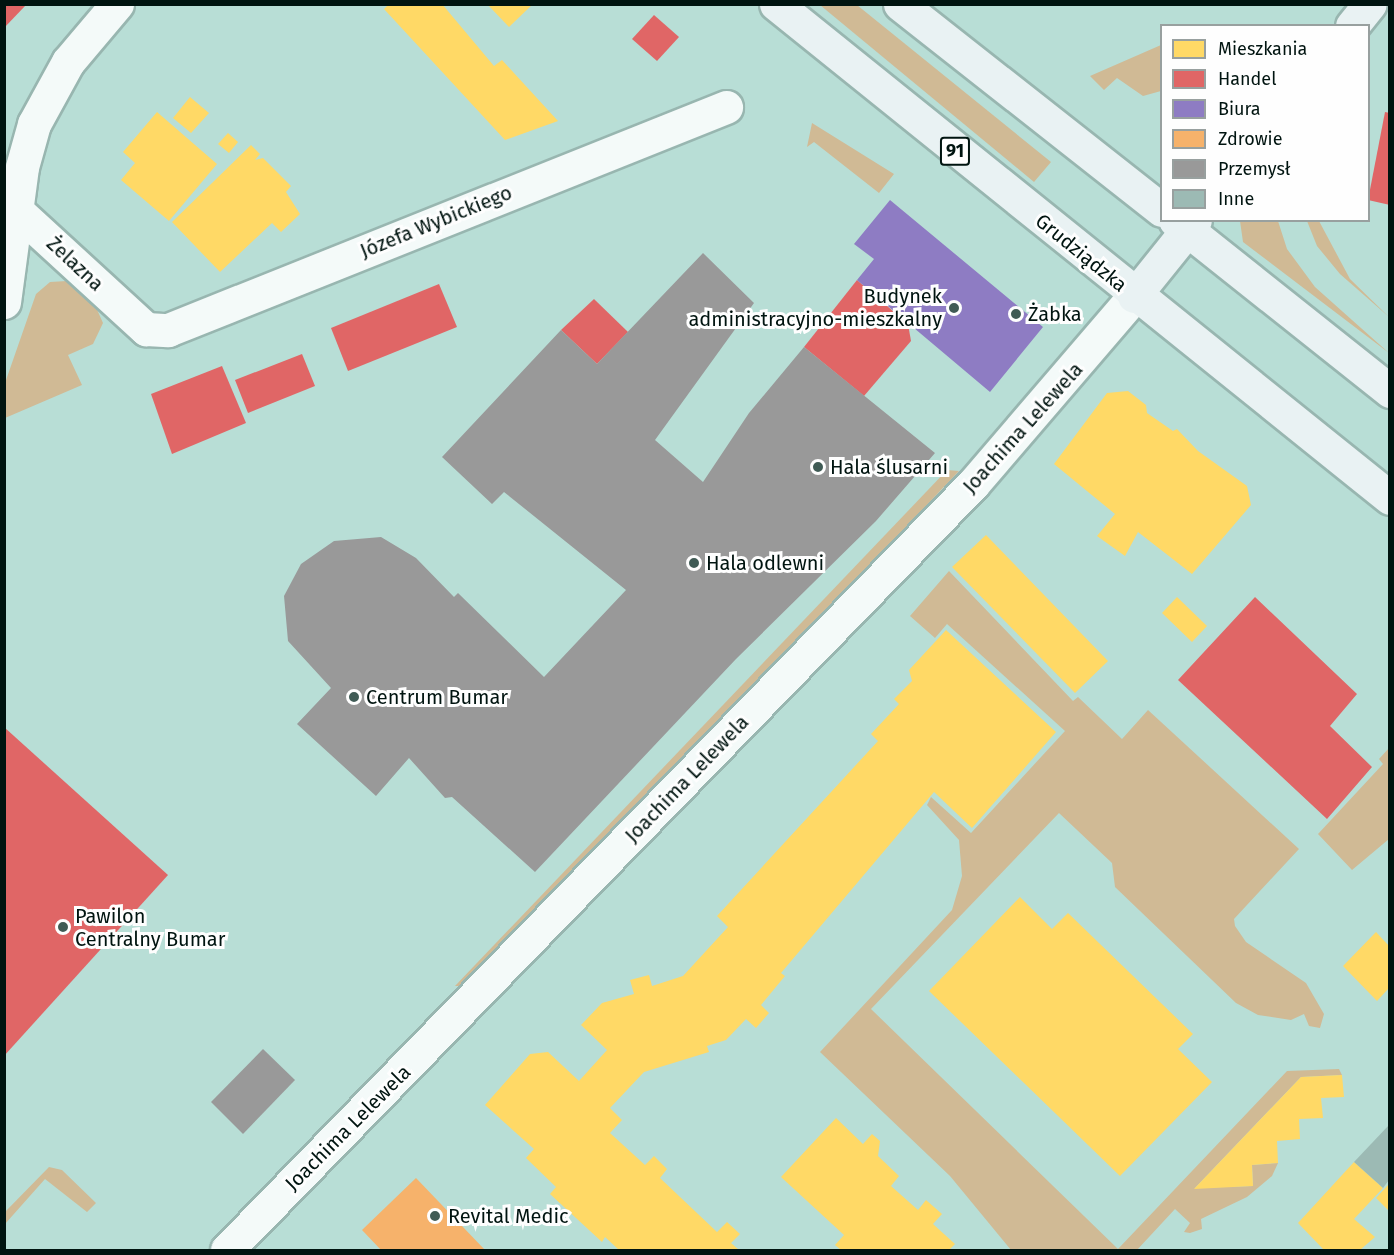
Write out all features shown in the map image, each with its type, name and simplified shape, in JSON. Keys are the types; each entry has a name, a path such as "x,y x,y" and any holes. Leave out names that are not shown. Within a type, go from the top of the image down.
{"main road":[{"name":"Grudziądzka","path":"776,4 1134,296 1389,498"},
{"path":"900,4 1160,209"},
{"path":"1354,24 1370,4"},
{"path":"1134,296 1186,224 1389,391"}],"street":[{"path":"4,302 10,204 25,151 39,114 68,62 117,4"},
{"name":"Józefa Wybickiego","path":"146,329 168,330 726,107"},
{"name":"Żelazna","path":"10,204 146,329"},
{"name":"Joachima Lelewela","path":"227,1251 973,484 1134,296"}],"shaded area":[{"path":"820,5 857,5 1051,162 1034,182"},
{"path":"1160,45 1160,91 1143,96 1117,78 1104,90 1090,76"},
{"path":"812,123 894,174 879,193 814,142 807,147"},
{"path":"1240,222 1278,222 1287,249 1315,287 1389,353 1243,242"},
{"path":"1307,222 1320,222 1350,279 1389,317 1340,274 1317,246"},
{"path":"67,281 95,305 103,323 93,344 68,355 82,385 5,418 5,383 36,294 50,282"},
{"path":"947,470 959,471 539,915 462,986 455,986"},
{"path":"949,571 1073,701 1078,697 1122,739 1148,710 1299,849 1234,919 1235,926 1246,942 1306,983 1324,1014 1320,1028 1309,1026 1304,1014 1291,1020 1258,1015 1236,1003 1115,887 1112,863 1059,813 871,1009 1118,1249 1287,1071 1339,1069 1342,1075 1301,1077 1195,1188 1253,1186 1252,1165 1278,1163 1272,1176 1247,1197 1201,1219 1202,1229 1190,1233 1184,1232 1190,1223 1175,1209 1137,1250 1011,1250 950,1176 820,1052 952,910 962,876 959,840 927,805 931,797 971,833 1065,731 947,624 935,638 910,616"},
{"path":"1389,748 1389,839 1352,870 1318,834 1383,764 1379,759"},
{"path":"49,1167 62,1170 96,1203 87,1212 45,1179 5,1224 5,1212"}],"building: Mieszkania":[{"path":"389,4 442,4 494,66 502,60 558,121 505,140 384,9"},
{"path":"487,4 533,4 509,27"},
{"path":"190,97 209,113 191,133 173,118"},
{"path":"157,112 217,164 169,221 121,180 135,163 123,152"},
{"path":"228,133 238,142 229,153 218,144"},
{"path":"251,145 260,154 255,160 263,158 291,186 286,192 300,214 281,232 272,223 220,272 172,222"},
{"path":"1128,391 1146,405 1147,413 1173,431 1177,429 1198,451 1247,486 1251,505 1192,574 1138,532 1125,556 1097,536 1115,514 1054,464 1107,393"},
{"path":"986,535 1108,661 1075,693 952,567"},
{"path":"1177,597 1207,626 1192,642 1162,613"},
{"path":"946,630 1056,732 972,828 934,792 781,973 785,976 761,1005 769,1013 756,1028 746,1019 726,1040 707,1046 709,1052 644,1072 610,1108 622,1120 610,1133 645,1165 654,1156 667,1169 660,1178 717,1232 727,1222 740,1234 731,1243 739,1250 619,1250 605,1237 602,1242 550,1194 556,1187 526,1158 534,1149 485,1105 530,1054 548,1052 579,1081 607,1050 581,1025 602,1003 634,994 630,980 649,975 652,986 683,976 728,927 717,916 878,741 871,734 899,704 894,699 912,681 909,670"},
{"path":"1020,897 1052,929 1068,913 1193,1034 1178,1049 1212,1082 1120,1176 929,991"},
{"path":"1376,932 1389,946 1389,988 1377,1001 1343,966"},
{"path":"1342,1075 1344,1097 1321,1098 1323,1118 1299,1119 1300,1139 1277,1141 1278,1163 1252,1165 1253,1186 1194,1189 1301,1077"},
{"path":"836,1118 863,1144 872,1134 880,1141 878,1156 899,1176 891,1186 918,1210 926,1200 942,1214 933,1224 955,1244 949,1250 841,1250 835,1245 844,1235 781,1177"},
{"path":"1354,1162 1383,1188 1354,1219 1375,1237 1360,1250 1324,1250 1298,1223"},
{"path":"1389,1184 1389,1211 1376,1198"}],"building: Handel":[{"path":"4,5 26,5 4,28"},
{"path":"654,15 679,37 657,61 632,39"},
{"path":"1385,112 1390,113 1390,205 1370,200 1370,190"},
{"path":"857,280 908,324 911,341 864,396 804,347"},
{"path":"439,284 457,327 348,371 331,328"},
{"path":"594,299 628,332 597,364 561,330"},
{"path":"302,354 315,386 248,413 235,380"},
{"path":"222,366 246,423 172,454 151,394"},
{"path":"1255,597 1357,694 1330,726 1372,767 1327,819 1178,680"},
{"name":"Pawilon Centralny Bumar","path":"4,727 168,875 4,1056"}],"building: Biura":[{"name":"Budynek administracyjno-mieszkalny","path":"890,200 1043,327 990,392 857,280 874,259 854,244"}],"building: Zdrowie":[{"path":"416,1178 485,1250 381,1250 362,1230"}],"building: Przemysł":[{"name":"Hala odlewni","path":"703,253 754,303 655,440 703,482 749,413 804,347 935,453 876,521 736,659 535,872 452,797 445,798 409,758 376,796 297,724 331,688 288,641 284,596 301,564 334,541 381,537 416,558 454,597 458,593 544,677 626,590 504,492 492,504 442,457 561,330 597,364"},
{"path":"263,1049 295,1080 243,1134 211,1102"}],"building: Inne":[{"path":"1389,1125 1389,1180 1383,1188 1354,1162"}],"place":[{"name":"Budynek administracyjno-mieszkalny","path":"954,308"},
{"name":"Żabka","path":"1016,314"},
{"name":"Hala ślusarni","path":"818,467"},
{"name":"Hala odlewni","path":"694,563"},
{"name":"Centrum Bumar","path":"354,697"},
{"name":"Pawilon Centralny Bumar","path":"63,927"},
{"name":"Revital Medic","path":"435,1216"}]}
